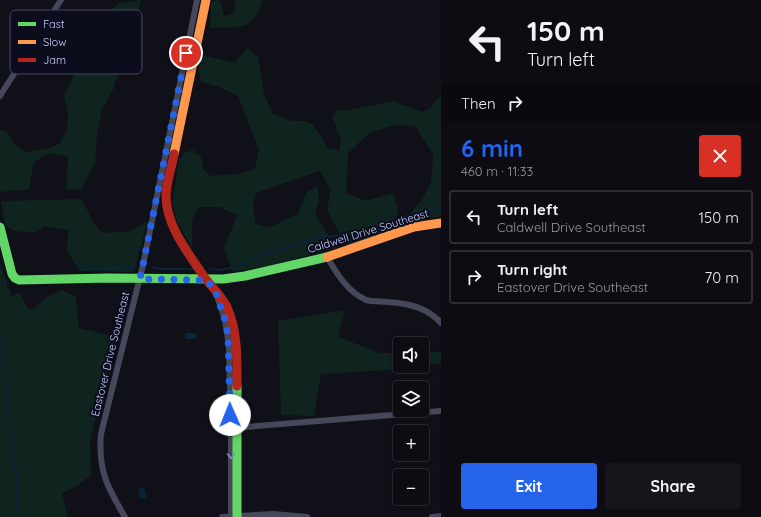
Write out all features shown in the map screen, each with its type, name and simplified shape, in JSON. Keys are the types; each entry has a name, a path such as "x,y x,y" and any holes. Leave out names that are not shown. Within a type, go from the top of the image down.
{"street":[{"path":"55,10 61,0"},
{"name":"Eastover Drive Southeast","path":"124,517 104,480 100,460 102,424 140,279 197,0"},
{"path":"206,0 166,195 168,209 173,225 194,262 216,293 224,301 233,326 236,345 234,516"},
{"path":"0,96 14,74"},
{"name":"Caldwell Drive Southeast","path":"0,227 12,274 19,280 207,280 245,276 327,257 414,227 441,222"},
{"path":"327,257 345,284 355,294 372,301 390,302 419,308 433,315 441,323"},
{"path":"234,428 441,411"},
{"path":"222,517 273,514 307,517"},
{"path":"432,517 441,516"}],"green space":[{"path":"141,0 139,10 111,10 119,3"},
{"path":"219,0 224,16 233,14 236,0 263,0 259,11 254,18 244,26 210,28 211,2"},
{"path":"247,48 258,57 264,94 273,114 293,121 304,121 312,124 327,148 339,150 341,140 332,117 338,110 349,110 393,101 422,112 429,109 441,95 441,216 407,223 413,210 423,198 431,182 433,154 415,126 397,125 370,132 348,153 346,193 366,201 393,193 398,209 395,230 346,246 327,210 331,190 320,171 256,193 253,207 256,224 270,227 298,214 307,191 318,187 319,201 315,214 336,248 264,267 233,272 224,249 237,215 219,207 199,207 192,220 192,249 177,221 172,204 178,163 184,153 193,150 201,157 203,169 211,176 237,174 255,169 259,150 238,96 217,86 201,82 198,68 202,55 235,63"},
{"path":"75,74 118,74 113,90 102,109 97,134 95,163 81,189 66,190 68,157 49,153 34,162 29,189 0,192 0,130 7,132 14,144 26,152 49,148 59,144 67,130 68,115 64,96"},
{"path":"82,199 92,220 102,233 131,231 148,220 134,272 80,271 67,251 68,230 44,226 35,233 14,231 5,225 1,201"},
{"path":"0,263 11,296 20,293 28,309 35,308 45,298 62,290 76,297 79,328 116,337 90,440 91,475 78,485 62,494 68,517 0,517"},
{"path":"345,310 339,331 339,337 379,353 393,353 393,370 321,374 314,416 281,415 278,321"},
{"path":"429,352 441,352 441,363 429,365"}],"water":[{"path":"185,333 196,333 196,339 185,339"},
{"path":"144,488 147,498 141,499 138,489"}],"waterway":[{"path":"210,269 220,270 240,266 256,257 307,241 367,231 397,222 398,220 414,213 441,208"},
{"path":"76,263 96,270 118,267 135,268"},
{"path":"152,267 161,269 193,269"},
{"path":"0,284 6,281"},
{"path":"0,338 4,361 8,415 17,479 16,517"}],"traffic: fast":[{"path":"0,227 12,274 19,280 108,278 223,279 245,276 327,257"},
{"path":"237,386 237,516"}],"traffic: slow":[{"path":"174,154 206,0"},
{"path":"327,257 414,227 441,223"}],"traffic: jam":[{"path":"174,154 166,191 167,207 174,229 205,278 220,296 231,316 237,356 237,386"}],"route":[{"path":"186,53 140,279 207,280 216,293 225,320 228,335 230,415"}]}
